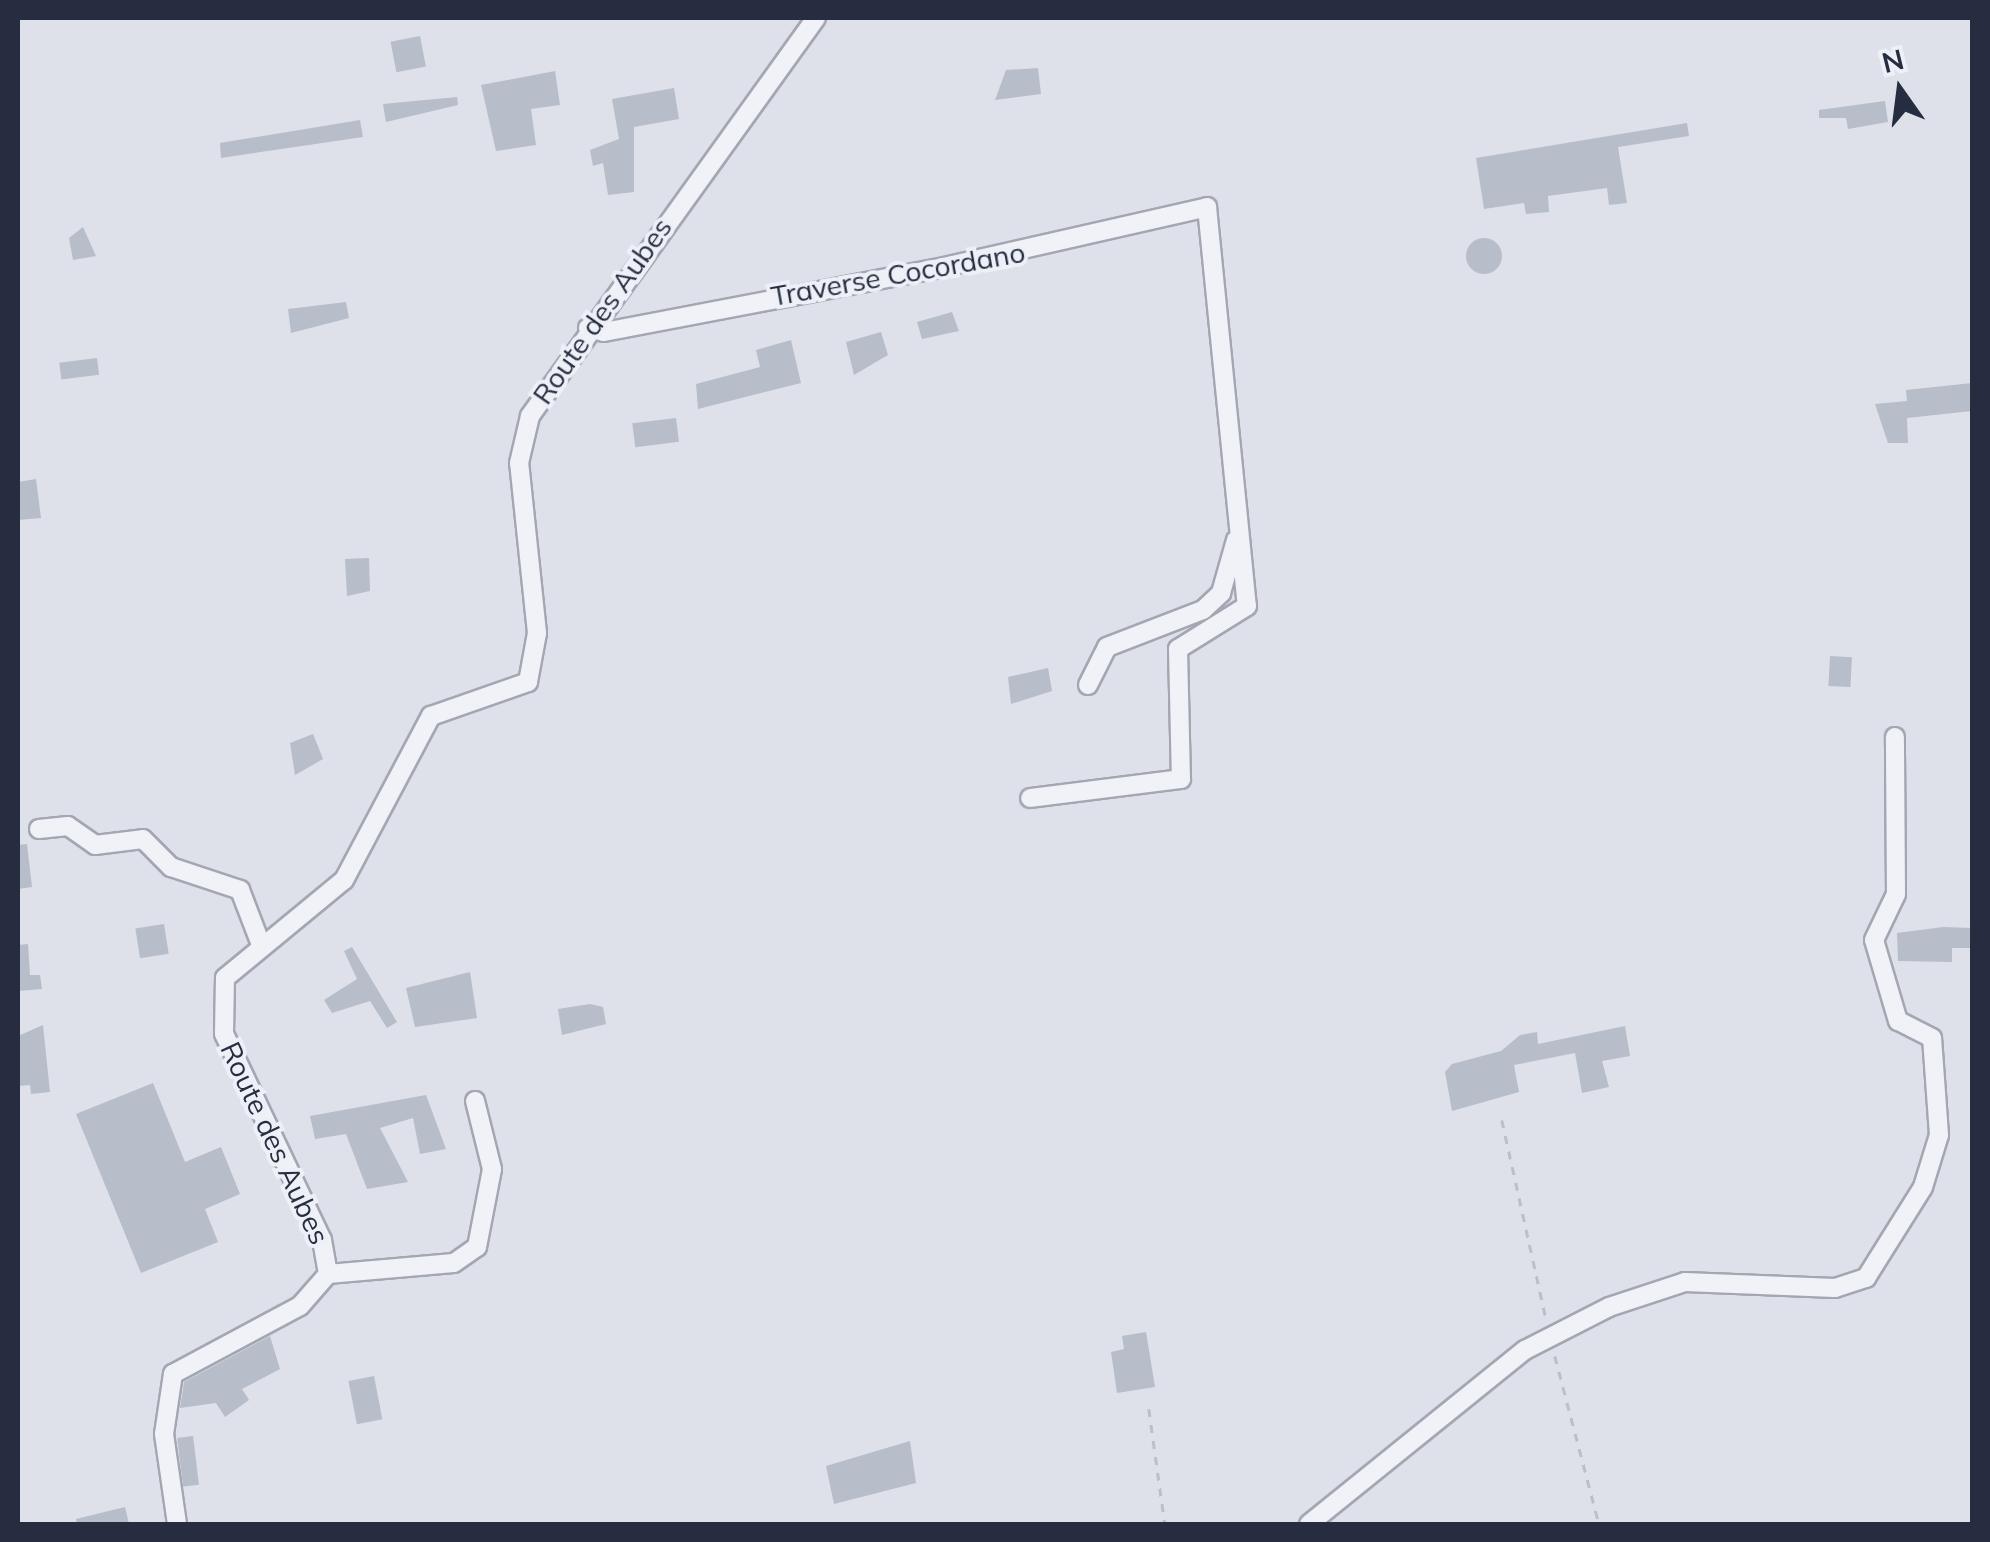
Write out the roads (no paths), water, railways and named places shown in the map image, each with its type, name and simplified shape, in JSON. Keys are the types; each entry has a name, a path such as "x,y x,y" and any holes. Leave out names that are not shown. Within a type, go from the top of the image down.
{"street":[{"name":"Route des Aubes","path":"177,1524 164,1434 173,1374 300,1306 328,1274 322,1240 224,1034 225,978 260,942 344,880 431,716 528,682 538,643 519,496 523,439 588,328 816,18"},
{"name":"Traverse Cocordano","path":"588,328 604,332 935,269 1208,208 1238,535"},
{"path":"1088,685 1107,647 1203,610 1221,593 1238,535"},
{"path":"1030,798 1181,779 1178,649 1247,606 1238,535"},
{"path":"1309,1524 1550,1336 1685,1282 1836,1288 1866,1278 1900,1228 1939,1135 1932,1038 1898,1021 1876,958 1899,859 1895,737"},
{"path":"39,829 68,826 96,845 143,839 170,866 240,890 260,942"},
{"path":"328,1274 454,1263 477,1247 492,1169 475,1101"}]}
